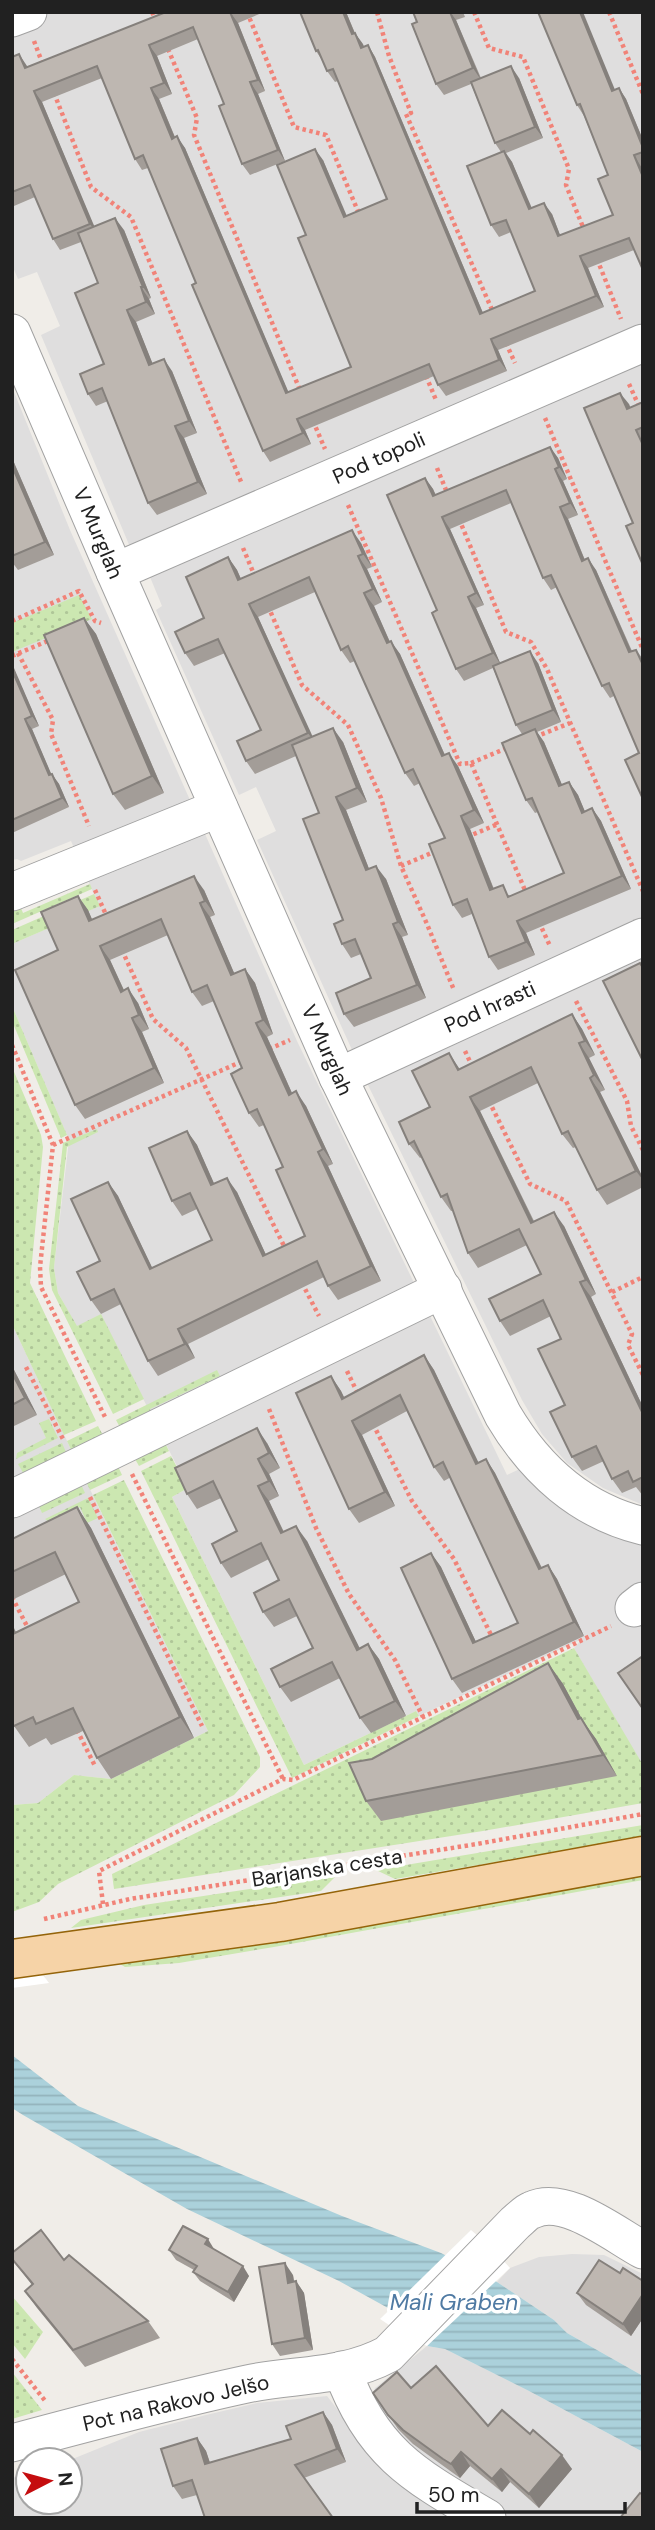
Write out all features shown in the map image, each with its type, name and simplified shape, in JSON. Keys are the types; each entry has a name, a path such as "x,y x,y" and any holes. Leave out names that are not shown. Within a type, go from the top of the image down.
{"main road":[{"name":"Barjanska cesta","path":"24,1946 280,1922 643,1856"}],"street":[{"name":"V Murglah","path":"12,333 338,1077 503,1415 519,1442 548,1474 583,1501 618,1520 643,1526"},
{"name":"Pod topoli","path":"115,572 638,345"},
{"path":"12,892 219,808"},
{"name":"Pod hrasti","path":"338,1077 643,937"},
{"path":"12,1499 443,1289"},
{"name":"Pot na Rakovo Jelšo","path":"12,2443 247,2384 359,2367 388,2354 515,2223 531,2210 548,2205 573,2211 643,2250"},
{"path":"342,2370 353,2401 399,2462 418,2477 487,2518"}],"path":[{"path":"247,12 294,127 326,135 363,224"},
{"path":"377,12 389,56 411,113 406,114 495,317"},
{"path":"474,12 489,48 523,57 569,169 566,185 587,235"},
{"path":"609,12 643,94"},
{"path":"21,15 47,76"},
{"path":"52,88 91,187 131,217 242,517 258,585"},
{"path":"592,247 638,345"},
{"path":"506,342 531,391 643,650"},
{"path":"426,376 450,498"},
{"path":"455,510 506,632 531,642 547,669 643,891"},
{"path":"12,621 79,591 95,621 107,626"},
{"path":"264,597 302,685 348,725 381,798 401,866 428,924 476,1074"},
{"path":"82,626 95,621"},
{"path":"56,637 15,654 53,720 51,734 113,930"},
{"path":"533,738 570,723"},
{"path":"471,763 508,748"},
{"path":"462,840 498,824"},
{"path":"401,866 437,850"},
{"path":"118,942 153,1019 186,1048 288,1255"},
{"path":"562,975 627,1101 631,1126 643,1150"},
{"path":"262,1052 300,1036"},
{"path":"54,1144 250,1058"},
{"path":"488,1098 530,1184 566,1200 632,1334 628,1345 643,1375"},
{"path":"612,1292 643,1277"},
{"path":"301,1279 319,1317"},
{"path":"26,1367 202,1726"},
{"path":"345,1367 363,1403"},
{"path":"268,1405 316,1528 349,1594 395,1660 423,1717"},
{"path":"369,1416 412,1501 454,1559 493,1640"},
{"path":"12,1597 30,1633"},
{"path":"103,1905 99,1871 283,1779 293,1780 620,1621 638,1605"},
{"path":"504,1663 510,1675"},
{"path":"71,1718 95,1766"},
{"name":"Barjanska cesta","path":"24,1946 103,1905 643,1814"},
{"path":"12,2359 47,2403"}],"shaded area":[{"path":"12,12 643,12 643,1505 603,1488 567,1463 542,1434 522,1400 367,1083 257,840 276,831 256,787 239,795 156,610 162,606 138,548 130,547 41,335 60,326 37,272 18,279 12,265"},
{"path":"12,387 70,530 297,1041 507,1475 524,1467 643,1535 643,1769 574,1648 582,1639 419,1716 416,1711 304,1765 172,1497 188,1488 101,1315 77,1327 58,1293 54,1268 69,1140 12,1006 12,944 99,906 71,841 21,861 12,860"},
{"path":"12,1324 208,1731 111,1779 74,1775 38,1803 12,1805"},
{"path":"604,2255 643,2274 643,2376 567,2333 554,2320 497,2282 510,2268 539,2257"},
{"path":"427,2346 445,2349 643,2452 643,2518 508,2518 430,2467 376,2416 372,2394 375,2388"},
{"path":"327,2396 375,2458 460,2518 14,2518 12,2479 14,2478 14,2516 84,2516 84,2454 139,2432 257,2403"}],"green space":[{"path":"79,595 92,619 12,652 12,623"},
{"path":"90,884 92,889 12,924 12,900 17,898 23,913"},
{"path":"94,894 100,906 12,944 12,930"},
{"path":"12,1006 67,1135 61,1138 12,1021"},
{"path":"12,1067 41,1135 43,1147 30,1283 96,1421 64,1435 12,1324"},
{"path":"97,1129 98,1132 67,1147 54,1268 58,1293 77,1326 101,1314 144,1399 113,1414 52,1290 49,1269 63,1143"},
{"path":"217,1370 220,1376 150,1409 153,1418 123,1433 116,1420"},
{"path":"49,1419 58,1438 16,1459 17,1453 46,1438 39,1423"},
{"path":"98,1426 106,1441 74,1456 67,1441"},
{"path":"164,1441 169,1451 139,1466 131,1452"},
{"path":"62,1443 69,1459 25,1476 18,1464"},
{"path":"171,1456 188,1488 172,1497 304,1765 416,1711 419,1716 292,1778 141,1471"},
{"path":"115,1460 122,1475 90,1490 83,1475"},
{"path":"78,1478 85,1493 42,1513 37,1501"},
{"path":"124,1480 260,1757 260,1767 234,1795 58,1884 39,1902 12,1912 12,1805 38,1803 74,1775 111,1779 208,1731 93,1495"},
{"path":"88,1498 98,1518 87,1523 80,1507 49,1522 45,1519"},
{"path":"574,1648 643,1765 643,1803 114,1889 112,1874"},
{"path":"643,1825 643,1837 395,1879 376,1870"},
{"path":"643,1872 643,1880 274,1947 179,1963 125,1967 120,1964 179,1955"},
{"path":"336,1876 321,1891 71,1928 81,1920 144,1905"},
{"path":"12,2296 43,2332 25,2359 12,2343"},
{"path":"12,2372 42,2410 12,2419"}],"water":[{"name":"Mali Graben","path":"12,2055 78,2106 342,2216 441,2253 497,2282 554,2320 567,2333 643,2376 643,2452 445,2349 427,2346 437,2335 339,2281 187,2209 23,2115 12,2108"}],"pier":[{"path":"12,1938 46,1979 49,1983 12,1988"},
{"path":"471,2230 510,2268 427,2346 380,2319"}],"building":[{"path":"166,12 230,12 258,80 250,82 278,150 242,164 219,106 224,104 193,27 149,45 164,83 151,88 172,139 177,136 286,393 351,367 298,238 306,235 277,165 315,149 344,217 387,199 333,69 327,71 300,12 343,12 361,48 368,45 480,314 535,291 506,220 491,225 467,166 504,151 529,209 544,203 558,236 613,215 598,179 608,175 580,104 577,105 538,12 580,12 612,91 619,88 643,148 643,152 634,155 643,177 643,270 629,238 580,256 596,296 491,339 499,360 438,385 429,364 297,419 303,433 263,451 192,285 196,283 143,155 135,159 97,66 34,91 90,224 53,239 30,185 12,192 12,57 19,54 25,68"},
{"path":"413,12 450,12 473,68 436,84 412,24 417,22"},
{"path":"511,66 535,127 495,143 471,82"},
{"path":"115,218 143,287 146,302 127,310 149,365 164,359 189,421 175,426 198,482 148,503 102,388 88,394 80,374 104,364 75,293 98,283 78,233"},
{"path":"620,393 627,409 643,402 643,427 636,430 643,445 643,565 626,526 633,523 584,408"},
{"path":"550,447 559,467 555,469 570,503 560,507 582,561 588,558 629,652 636,650 643,665 643,799 625,760 639,753 609,683 602,686 551,575 543,578 506,490 442,517 476,593 468,597 493,653 456,669 432,613 437,610 387,495 425,478 433,496"},
{"path":"12,466 45,542 12,556"},
{"path":"352,530 363,554 358,556 373,589 364,593 387,643 391,641 442,756 449,753 474,810 461,816 490,890 503,885 508,897 564,873 532,798 526,800 502,743 535,729 559,786 569,782 582,813 592,808 622,876 517,921 526,942 489,957 467,899 453,905 429,844 445,838 413,769 405,773 348,646 341,650 309,577 249,604 308,733 246,761 237,741 261,730 218,639 185,653 175,632 204,618 186,577 228,557 238,580"},
{"path":"84,618 152,776 113,794 44,635"},
{"path":"530,651 553,710 516,725 493,666"},
{"path":"12,670 32,716 25,719 62,798 12,820"},
{"path":"333,728 357,788 336,797 366,870 376,866 398,922 393,924 417,985 344,1014 336,993 371,978 355,939 342,944 334,924 343,920 303,819 319,813 292,745"},
{"path":"194,876 205,901 200,903 231,975 245,969 263,1020 256,1023 289,1095 296,1091 323,1149 318,1152 371,1266 328,1286 317,1261 178,1329 185,1344 148,1361 114,1289 91,1300 77,1272 100,1261 71,1199 108,1182 150,1269 212,1240 190,1193 172,1201 149,1148 187,1131 211,1185 227,1178 263,1256 305,1236 276,1170 283,1167 257,1109 249,1113 231,1074 242,1068 207,985 192,992 161,919 100,946 121,992 128,988 139,1015 132,1018 154,1068 75,1105 15,970 58,950 41,912 78,896 89,921"},
{"path":"640,963 643,968 643,1061 603,981"},
{"path":"572,1014 585,1041 579,1043 594,1075 590,1078 636,1171 597,1190 568,1131 562,1134 531,1067 470,1097 531,1223 554,1212 586,1280 580,1282 643,1414 643,1477 633,1482 628,1471 612,1479 596,1446 572,1457 550,1412 565,1405 538,1349 561,1339 543,1300 500,1321 489,1299 541,1274 519,1229 468,1253 447,1194 441,1197 414,1141 409,1144 399,1122 430,1107 412,1071 449,1053 458,1070"},
{"path":"424,1355 476,1464 486,1459 539,1569 548,1565 574,1622 452,1679 401,1568 431,1553 473,1643 518,1623 443,1462 434,1467 400,1395 352,1421 385,1492 349,1509 296,1393 331,1376 342,1399"},
{"path":"12,1373 25,1398 12,1405"},
{"path":"257,1428 269,1453 258,1459 269,1481 258,1486 281,1533 296,1526 357,1650 368,1644 395,1701 360,1718 332,1662 280,1687 271,1669 313,1648 289,1599 263,1612 254,1593 279,1580 261,1543 221,1563 212,1544 237,1531 213,1481 187,1494 175,1468"},
{"path":"77,1507 180,1717 97,1758 73,1708 36,1724 33,1717 14,1726 12,1723 12,1633 79,1602 55,1552 12,1572 12,1539"},
{"path":"643,1656 643,1709 618,1673"},
{"path":"548,1663 578,1719 581,1718 603,1755 366,1801 349,1763 372,1759"},
{"path":"183,2226 208,2239 205,2244 243,2266 228,2292 193,2272 197,2266 169,2250"},
{"path":"41,2230 64,2260 69,2255 148,2321 73,2350 25,2291 33,2284 12,2259 12,2253"},
{"path":"599,2260 620,2273 623,2268 643,2281 643,2294 623,2324 577,2293"},
{"path":"285,2263 288,2283 296,2281 305,2338 272,2344 259,2267"},
{"path":"436,2366 488,2426 502,2410 530,2434 533,2430 562,2455 529,2494 501,2469 492,2479 461,2452 451,2464 443,2459 403,2430 388,2415 373,2393 397,2372 411,2388"},
{"path":"323,2412 337,2449 295,2465 333,2518 205,2518 192,2480 173,2486 161,2449 197,2438 205,2464 291,2439 286,2426"},
{"path":"640,2493 643,2495 643,2518 620,2518"}]}
